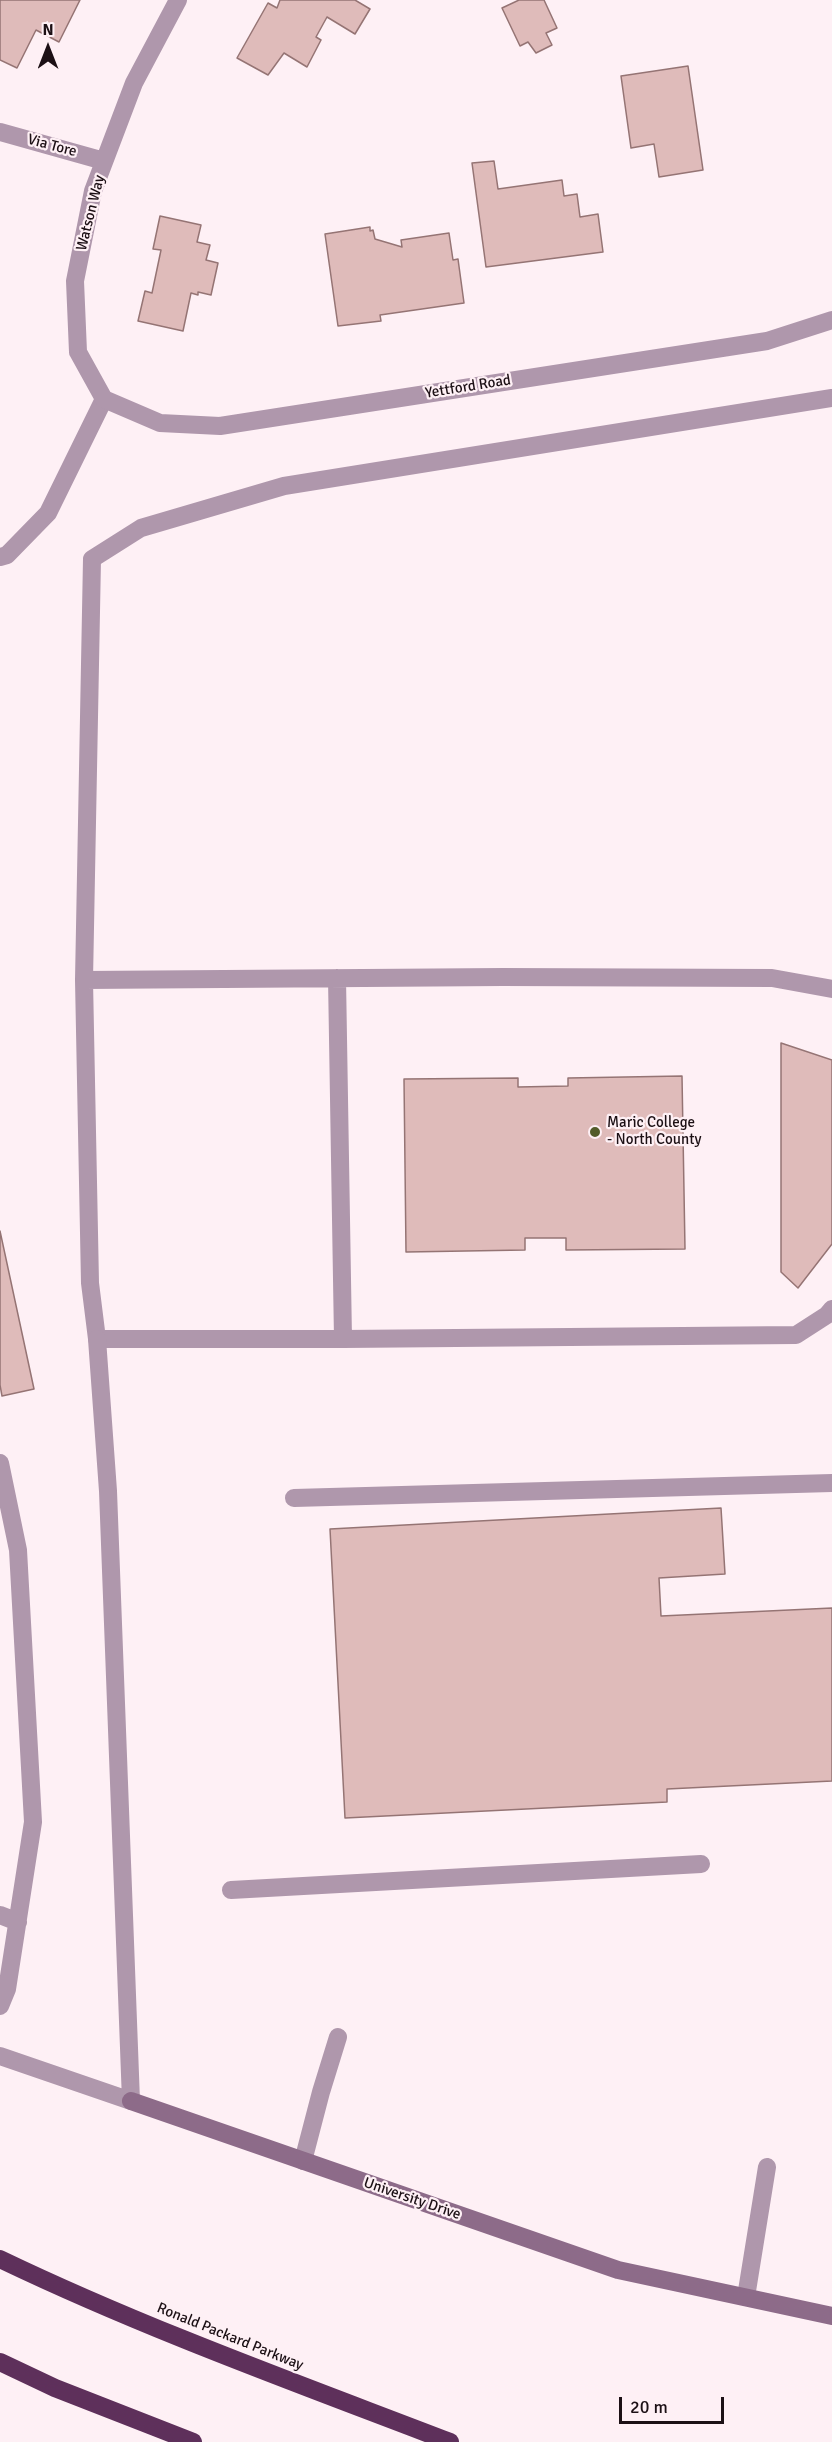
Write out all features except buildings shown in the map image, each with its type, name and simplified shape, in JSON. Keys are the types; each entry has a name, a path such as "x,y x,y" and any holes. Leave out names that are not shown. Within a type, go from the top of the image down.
{"highway":[{"name":"Ronald Packard Parkway","path":"0,2259 58,2287 260,2370 450,2442"},
{"path":"0,2362 55,2388 193,2442"}],"street":[{"name":"Watson Way","path":"104,399 78,352 75,281 93,192 104,160 134,83 178,0"},
{"name":"Via Tore","path":"0,132 104,160"},
{"name":"Yettford Road","path":"104,399 160,423 220,426 767,341 832,320"},
{"path":"131,2101 108,1491 97,1339 90,1283 84,980 92,559 141,528 284,486 832,398"},
{"path":"0,557 7,555 48,513 104,399"},
{"path":"337,978 343,1340"},
{"path":"84,980 772,978 832,989"},
{"path":"97,1339 343,1340 796,1335 827,1315 832,1309"},
{"path":"0,1462 18,1550 33,1822 7,1989 0,2006"},
{"path":"294,1498 832,1483"},
{"path":"231,1890 701,1864"},
{"path":"0,1915 18,1922"},
{"path":"303,2161 338,2037"},
{"name":"University Drive","path":"0,2056 618,2270 832,2316"},
{"path":"746,2297 767,2167"}],"place":[{"name":"Maric College - North County","path":"595,1132"}]}
